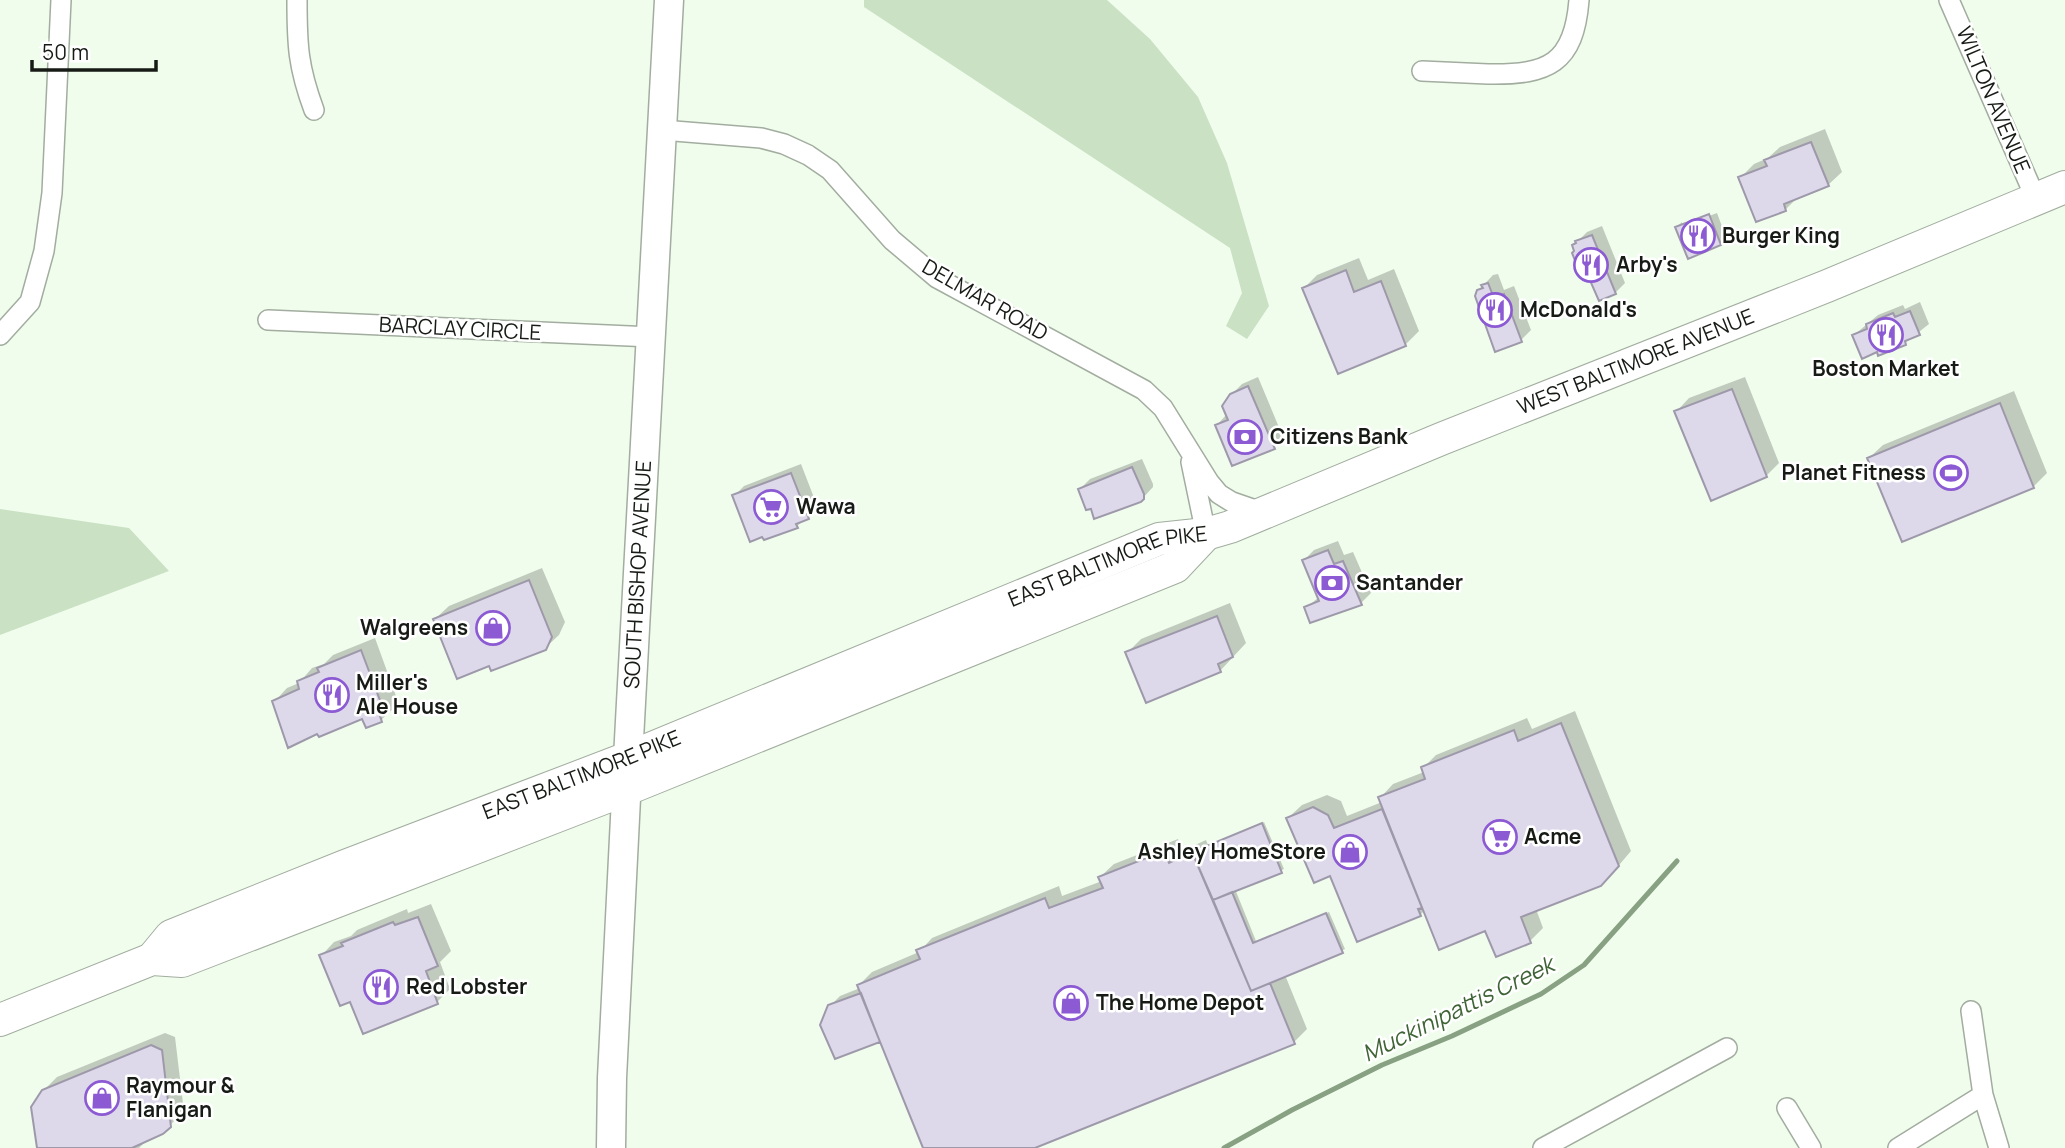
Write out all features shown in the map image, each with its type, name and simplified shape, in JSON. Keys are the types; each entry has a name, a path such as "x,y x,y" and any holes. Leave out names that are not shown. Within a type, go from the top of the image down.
{"main road":[{"name":"SOUTH BISHOP AVENUE","path":"611,1148 628,758 669,0"},
{"name":"WEST BALTIMORE AVENUE","path":"1206,534 1827,286 2065,187"},
{"name":"EAST BALTIMORE PIKE","path":"152,959 172,936 345,866 628,758 966,635 1175,567 1206,534"},
{"name":"EAST BALTIMORE PIKE","path":"0,1020 152,959 182,961 628,789 966,635"}],"street":[{"path":"0,335 30,302 44,251 51,193 61,0"},
{"path":"297,0 297,44 302,77 314,110"},
{"path":"1423,71 1520,75 1538,71 1556,60 1569,46 1576,25 1579,0"},
{"name":"WILTON AVENUE","path":"1949,0 2036,200"},
{"name":"DELMAR ROAD","path":"662,130 761,138 796,148 819,161 843,183 892,240 937,278 1144,390 1163,408 1219,495 1264,513"},
{"name":"BARCLAY CIRCLE","path":"268,320 652,337"},
{"name":"DELMAR ROAD","path":"1188,448 1206,534"},
{"path":"1971,1011 1983,1095 1999,1148"},
{"path":"1543,1148 1727,1048"},
{"path":"1898,1148 1983,1095"},
{"path":"1787,1108 1811,1148"}],"green space":[{"path":"864,0 1107,0 1150,39 1198,97 1227,163 1269,306 1247,339 1226,326 1242,293 1230,248 864,7"},
{"path":"0,509 129,528 169,571 0,635"}],"building":[{"path":"1811,142 1829,186 1784,204 1786,211 1756,222 1738,177 1767,166 1764,160"},
{"name":"Burger King","path":"1709,214 1721,245 1688,259 1675,227"},
{"name":"Arby's","path":"1592,235 1616,294 1599,301 1589,278 1583,280 1572,253 1575,241"},
{"path":"1346,270 1354,292 1381,281 1406,346 1338,374 1302,288"},
{"name":"McDonald's","path":"1488,283 1494,298 1504,294 1522,342 1495,352 1475,296 1477,290 1483,288 1481,285"},
{"name":"Boston Market","path":"1910,311 1920,335 1905,341 1906,345 1878,356 1877,352 1862,359 1852,335 1867,329 1866,324 1893,313 1895,317"},
{"name":"Citizens Bank","path":"1248,386 1275,449 1232,466 1215,425 1228,420 1222,406 1230,394"},
{"path":"1732,389 1767,477 1711,501 1674,411"},
{"name":"Planet Fitness","path":"2000,403 2034,488 1902,542 1867,458"},
{"path":"1132,467 1144,499 1094,519 1091,509 1086,510 1078,489"},
{"name":"Wawa","path":"791,473 809,519 796,524 798,528 750,542 732,495"},
{"name":"Santander","path":"1328,550 1334,564 1343,561 1362,605 1310,623 1304,607 1319,601 1302,560"},
{"name":"Walgreens","path":"529,580 552,637 546,650 491,671 489,666 457,679 433,619"},
{"path":"1217,616 1233,657 1218,664 1221,672 1146,703 1125,652"},
{"name":"Miller's Ale House","path":"361,650 384,711 379,713 382,722 366,728 362,719 319,737 317,734 288,748 272,701 299,689 297,681 319,672 317,668"},
{"name":"Acme","path":"1561,723 1619,866 1601,886 1521,917 1531,943 1496,957 1485,931 1439,950 1378,797 1425,779 1421,767 1514,730 1518,741"},
{"name":"Ashley HomeStore","path":"1313,807 1328,815 1334,828 1382,809 1422,908 1418,909 1421,916 1357,942 1330,876 1314,883 1286,818"},
{"path":"1262,823 1282,873 1213,900 1192,852"},
{"name":"The Home Depot","path":"1164,851 1169,863 1192,852 1251,991 1270,983 1295,1044 1035,1148 923,1148 857,985 920,959 916,950 1045,898 1049,908 1103,888 1098,877"},
{"path":"1232,892 1253,943 1326,913 1343,953 1251,991 1213,900"},
{"name":"Red Lobster","path":"418,917 438,966 426,971 438,1004 363,1034 350,1002 340,1006 319,955 393,922 395,925"},
{"path":"861,993 880,1042 835,1059 820,1025 828,1005"},
{"name":"Raymour & Flanigan","path":"151,1045 162,1050 171,1127 163,1134 132,1148 37,1148 31,1107 42,1090"}],"waterway":[{"name":"Muckinipattis Creek","path":"1224,1148 1382,1065 1541,994 1584,965 1677,861"}],"place":[{"name":"Burger King","path":"1698,236"},
{"name":"Arby's","path":"1591,265"},
{"name":"McDonald's","path":"1495,310"},
{"name":"Boston Market","path":"1886,335"},
{"name":"Citizens Bank","path":"1245,437"},
{"name":"Planet Fitness","path":"1951,473"},
{"name":"Wawa","path":"771,507"},
{"name":"Santander","path":"1332,583"},
{"name":"Walgreens","path":"493,628"},
{"name":"Miller's Ale House","path":"332,695"},
{"name":"Acme","path":"1500,837"},
{"name":"Ashley HomeStore","path":"1350,852"},
{"name":"Red Lobster","path":"381,987"},
{"name":"The Home Depot","path":"1071,1003"},
{"name":"Raymour & Flanigan","path":"102,1098"}]}
